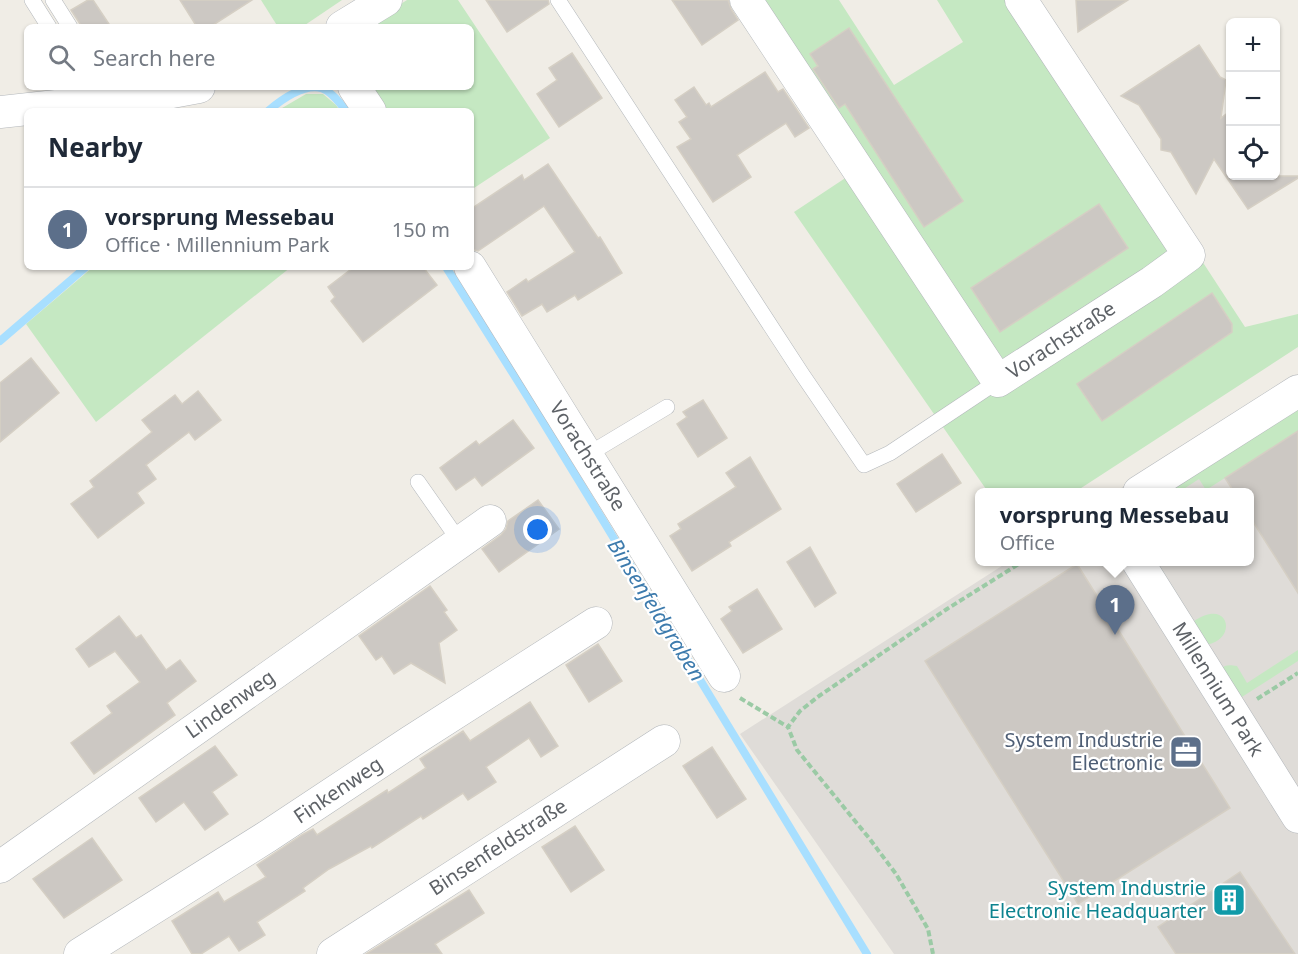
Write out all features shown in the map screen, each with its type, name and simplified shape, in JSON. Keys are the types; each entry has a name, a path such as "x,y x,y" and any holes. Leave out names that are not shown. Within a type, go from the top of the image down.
{"street":[{"name":"Vorachstraße","path":"746,0 998,381 1152,282 1189,255 1021,0"},
{"path":"346,24 375,3"},
{"path":"0,112 77,95 110,93 156,95 183,90"},
{"path":"356,90 368,108"},
{"name":"Vorachstraße","path":"472,270 724,676"},
{"path":"1145,488 1298,391"},
{"name":"Lindenweg","path":"0,867 490,521"},
{"name":"Millennium Park","path":"1141,566 1298,817"},
{"name":"Finkenweg","path":"80,954 268,836 596,623"},
{"name":"Binsenfeldstraße","path":"333,954 664,741"}],"lane":[{"path":"32,0 47,24"},
{"path":"53,0 68,24"},
{"path":"558,0 864,465 890,453 998,381"},
{"path":"587,455 667,407"},
{"path":"418,482 460,542"}],"path":[{"path":"788,727 800,711 819,696 1014,566"},
{"path":"1234,714 1298,673"},
{"path":"724,676 740,699 788,727 797,750 896,874 928,929 933,954"}],"shaded area":[{"path":"1298,374 1298,954 894,954 740,734 1002,566 1254,566 1254,488 1121,488"}],"green space":[{"path":"261,0 342,0 306,24 276,24"},
{"path":"407,0 458,0 474,24 370,24"},
{"path":"757,0 839,0 894,85 963,42 937,0 1032,0 1245,327 1298,314 1298,347 1081,488 985,488 794,212 862,167"},
{"path":"474,24 550,138 474,188 474,108 383,108 372,90 474,90"},
{"path":"306,94 323,94 338,108 282,108"},
{"path":"89,270 287,270 96,422 26,324"},
{"path":"1298,410 1298,431 1209,488 1205,488 1199,479 1185,488 1174,488"},
{"path":"1149,566 1160,566 1194,621 1206,615 1216,614 1223,617 1226,623 1222,637 1214,643 1202,645"},
{"path":"1298,650 1298,661 1234,702 1220,669 1230,665 1237,666 1247,683"}],"building":[{"path":"88,0 93,0 109,24 80,24 71,10"},
{"path":"180,0 252,0 215,24 195,24"},
{"path":"486,0 548,0 549,4 507,32"},
{"path":"672,0 728,0 738,20 702,45"},
{"path":"1076,0 1128,0 1078,32"},
{"path":"849,28 963,201 924,227 845,104 839,108 813,69 818,66 810,54"},
{"path":"1199,45 1220,77 1226,80 1221,118 1226,114 1226,177 1214,159 1196,194 1171,152 1161,150 1161,139 1139,105 1121,96"},
{"path":"572,53 602,98 559,127 537,94 557,80 549,68"},
{"path":"765,72 778,92 783,89 809,128 795,137 786,123 737,155 751,177 713,202 677,147 691,139 679,122 687,117 675,100 694,87 706,105 709,103 711,107"},
{"path":"548,164 598,238 600,237 622,273 578,300 575,295 547,312 542,304 522,316 507,292 526,279 528,282 575,252 544,206 478,251 474,250 474,207 522,175 524,180"},
{"path":"1280,176 1298,176 1298,178 1248,209 1228,180 1280,180"},
{"path":"1099,204 1128,248 1000,332 971,288"},
{"path":"350,270 425,270 437,285 363,342 331,301 335,297 328,287"},
{"path":"1212,293 1232,324 1232,332 1102,421 1077,384"},
{"path":"31,358 59,393 0,442 0,383"},
{"path":"198,391 221,420 195,440 189,432 146,465 156,479 137,493 144,503 98,538 71,504 94,487 90,481 152,432 142,420 175,395 182,404"},
{"path":"703,400 727,438 698,457 677,424 687,417 683,412"},
{"path":"513,420 534,448 482,486 475,477 456,490 440,468 476,441 479,445"},
{"path":"1298,431 1298,593 1254,523 1254,488 1231,488 1225,478"},
{"path":"942,454 961,483 916,512 897,484"},
{"path":"750,457 781,509 729,542 731,546 692,571 670,536 681,529 678,524 736,487 726,473"},
{"path":"538,500 559,529 499,572 482,549 501,535 508,521"},
{"path":"810,547 836,593 815,607 787,562"},
{"path":"1074,566 1078,566 1230,808 1078,904 925,661"},
{"path":"430,586 447,610 444,612 457,630 439,643 445,683 411,663 394,674 382,656 376,660 359,636"},
{"path":"757,589 782,629 743,653 721,619 732,611 729,607"},
{"path":"119,616 136,638 141,635 166,670 180,660 196,681 167,703 175,715 94,774 71,743 112,713 107,706 140,682 115,651 89,667 76,649"},
{"path":"598,644 622,681 589,702 566,665"},
{"path":"530,702 558,746 541,757 529,738 486,767 496,782 468,800 463,793 423,819 421,816 372,848 371,846 329,869 303,888 305,891 257,922 265,935 239,951 229,936 201,954 192,954 172,921 218,892 224,902 266,877 257,865 302,835 313,829 317,835 387,790 388,793 426,768 420,759 463,731 470,741"},
{"path":"215,746 237,775 212,792 228,814 205,830 184,802 156,822 139,798"},
{"path":"712,747 746,799 717,818 683,766"},
{"path":"575,826 604,870 571,892 542,847"},
{"path":"92,838 122,880 64,918 33,879"},
{"name":"System Industrie Electronic Headquarter","path":"1240,872 1295,954 1176,954 1158,927"},
{"path":"469,890 484,913 435,944 442,954 366,954"}],"waterway":[{"name":"Binsenfeldgraben","path":"272,108 302,90"},
{"name":"Binsenfeldgraben","path":"324,90 343,108"},
{"name":"Binsenfeldgraben","path":"0,341 83,270"},
{"name":"Binsenfeldgraben","path":"448,270 867,954"}],"place":[{"name":"vorsprung Messebau","path":"1115,635"},
{"name":"System Industrie Electronic","path":"1186,752"},
{"name":"System Industrie Electronic Headquarter","path":"1229,900"}]}
